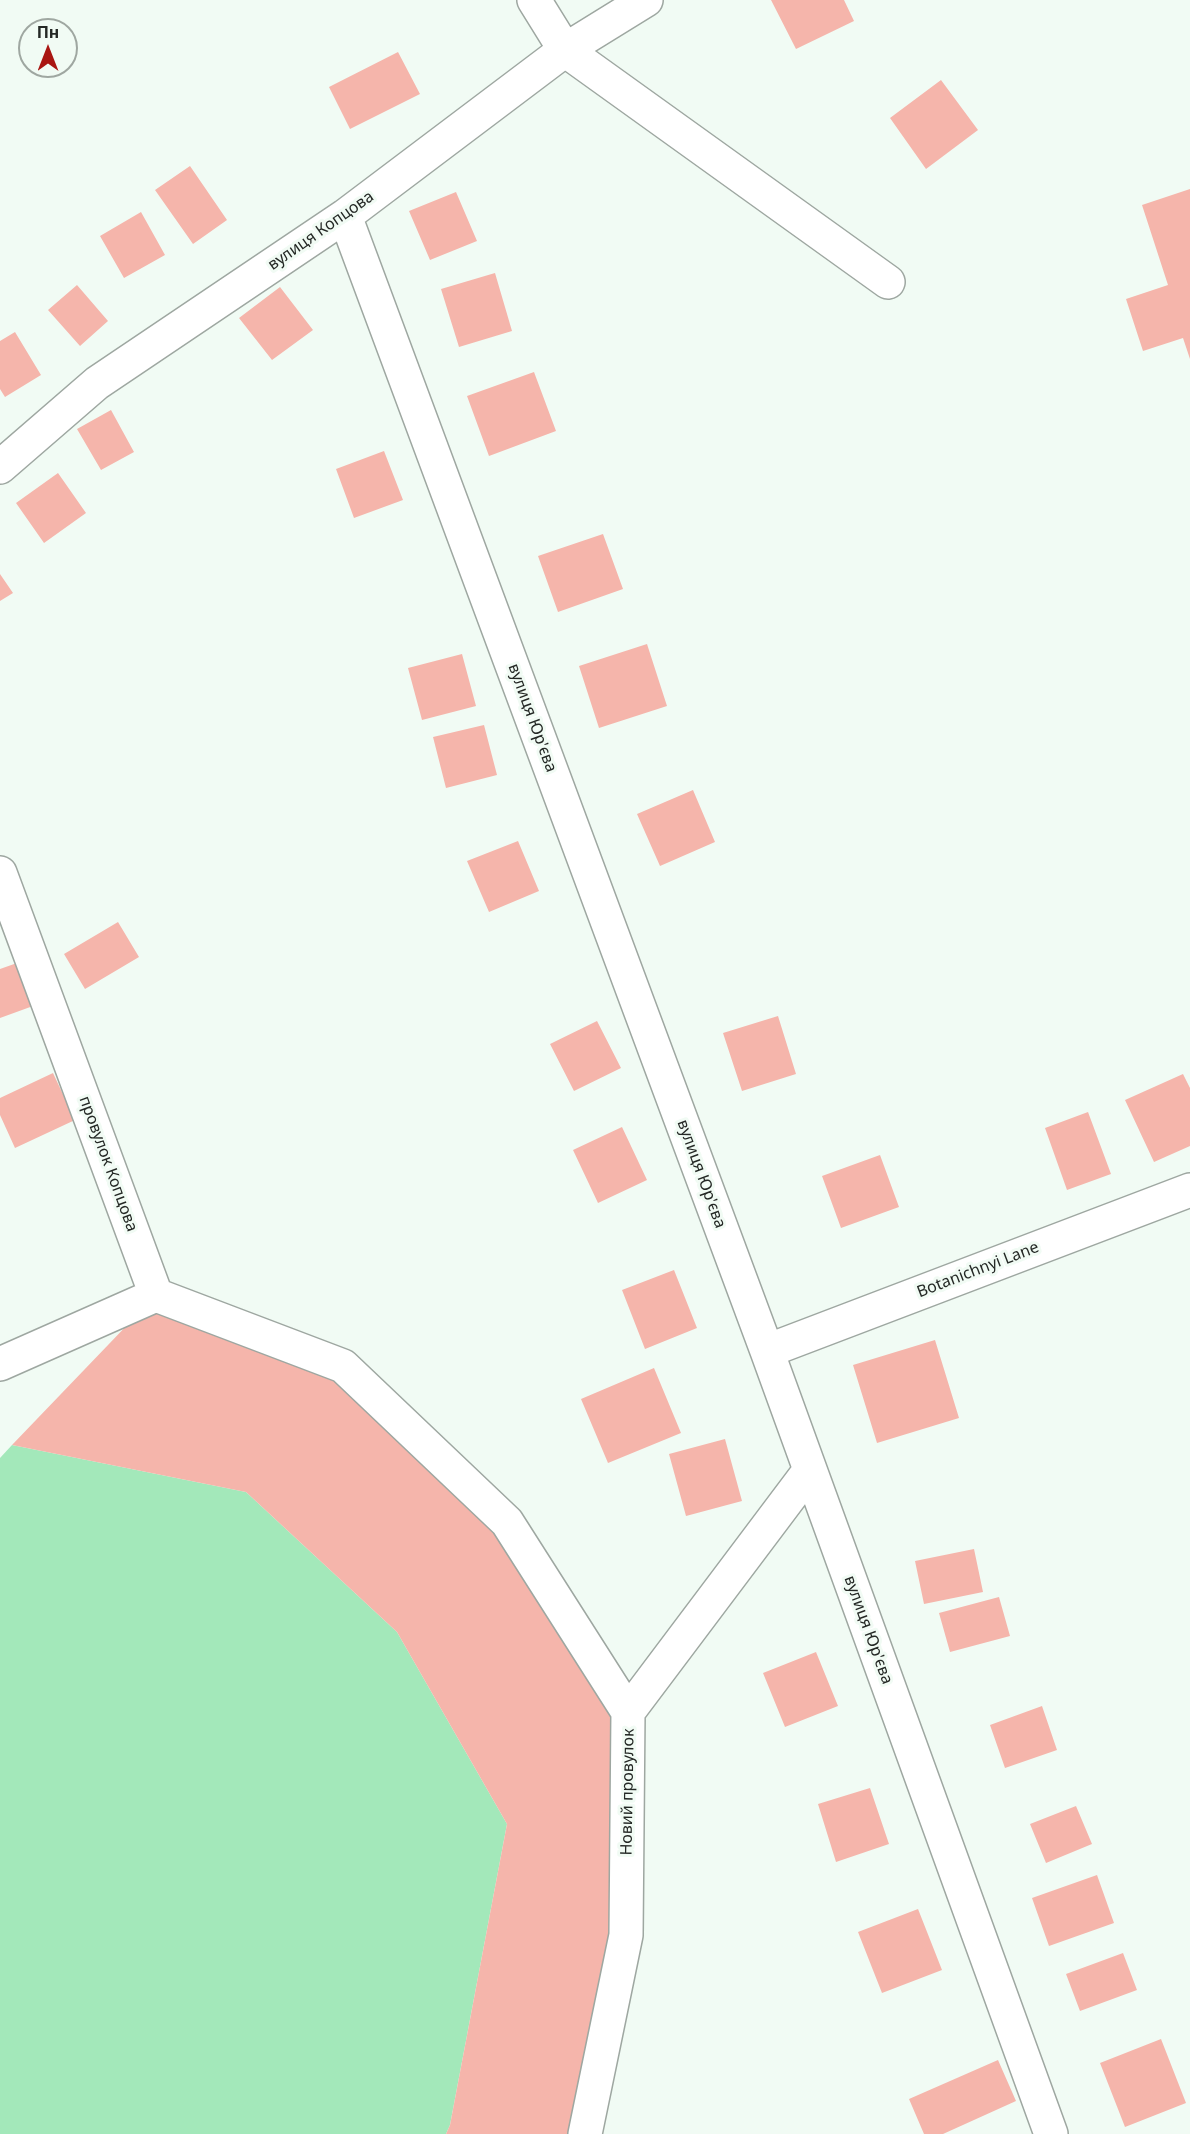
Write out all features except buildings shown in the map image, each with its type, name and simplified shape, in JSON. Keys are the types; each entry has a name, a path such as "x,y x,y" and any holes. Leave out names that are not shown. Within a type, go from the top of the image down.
{"street":[{"path":"534,0 565,50 888,282"},
{"name":"вулиця Копцова","path":"0,467 97,383 345,216 565,50 646,0"},
{"name":"вулиця Юр'єва","path":"345,216 767,1351 1051,2134"},
{"name":"провулок Копцова","path":"0,873 156,1294"},
{"name":"Botanichnyi Lane","path":"767,1351 1190,1190"},
{"path":"0,1364 156,1294 343,1366 507,1522 628,1712"},
{"name":"Новий провулок","path":"585,2134 626,1935 628,1712 810,1470"}],"green space":[{"path":"12,1445 246,1492 397,1632 507,1824 450,2125 446,2134 0,2134 0,1458"}]}
